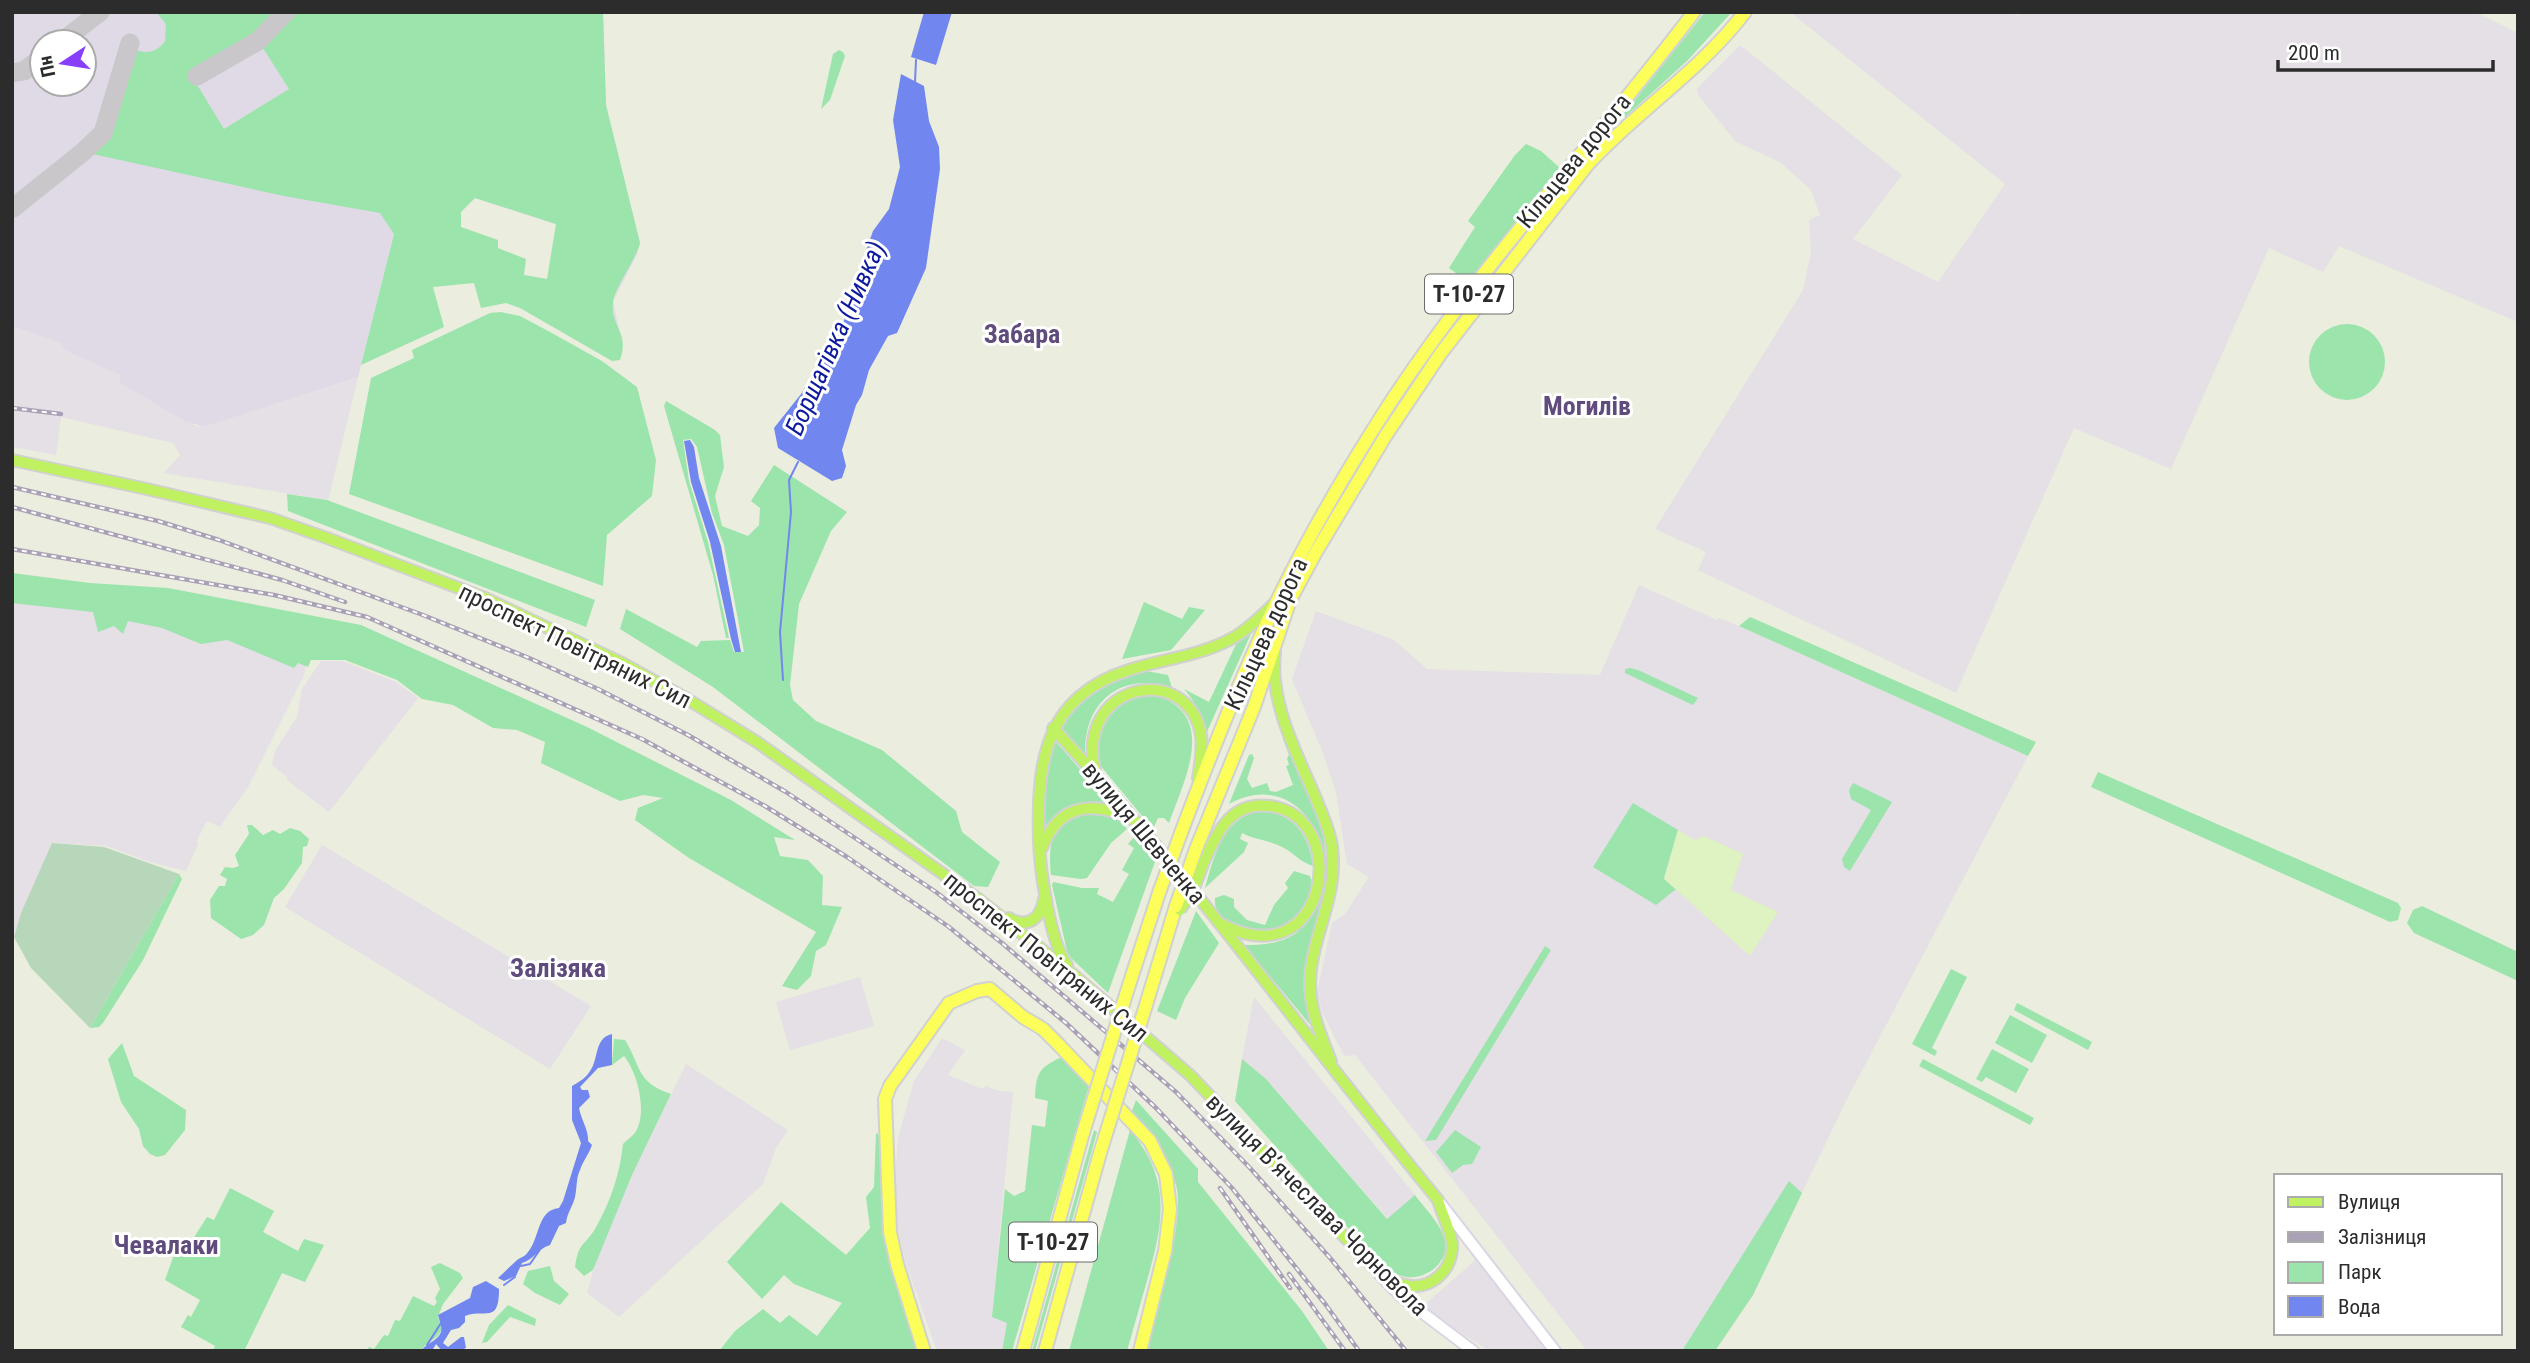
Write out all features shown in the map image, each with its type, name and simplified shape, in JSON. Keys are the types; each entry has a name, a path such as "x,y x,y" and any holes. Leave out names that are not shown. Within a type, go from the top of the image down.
{"highway":[{"name":"Кільцева дорога","path":"1023,1351 1083,1133 1160,890 1196,793 1278,600 1340,485 1384,413 1430,346 1512,237 1694,12"},
{"name":"Кільцева дорога","path":"1045,1351 1100,1153 1170,922 1178,908 1196,849 1254,707 1290,600 1386,435 1441,354 1588,164 1715,48 1745,12"},
{"path":"924,1348 890,1232 885,1099 890,1086 949,1003 977,991 990,989 1059,1045 1150,1141 1166,1174 1170,1209 1165,1251 1140,1351"}],"main road":[{"name":"проспект Повітряних Сил","path":"12,460 270,518 485,598 620,662 757,742 977,898 1167,1053"},
{"path":"1053,728 1077,701 1107,679 1132,669 1194,654 1220,644 1234,637 1278,600"},
{"path":"1277,634 1273,663 1279,700 1332,844 1332,892 1312,961 1310,986 1316,1021 1336,1073 1555,1351"},
{"path":"1095,773 1092,744 1095,726 1103,713 1126,694 1156,690 1173,695 1183,702 1197,723 1201,736 1201,760 1196,793"},
{"name":"вулиця Шевченка","path":"1075,976 1062,958 1044,895 1039,855 1038,810 1042,771 1046,745 1053,728 1139,823 1336,1073"},
{"path":"1178,908 1194,888 1205,859 1226,821 1243,810 1265,806 1278,807 1300,819 1313,838 1318,855 1319,884 1314,901 1304,916 1290,929 1275,936 1240,933 1217,922"},
{"path":"1039,855 1051,828 1079,809 1096,808 1118,813 1139,823"},
{"path":"977,898 1011,920 1023,924 1037,917 1043,906 1044,895"},
{"name":"вулиця Вʼячеслава Чорновола","path":"1167,1053 1411,1305 1473,1351"},
{"path":"1376,1270 1409,1286 1430,1283 1443,1273 1448,1265 1452,1246 1438,1200"}],"shaded area":[{"path":"12,12 603,12 606,105 640,243 613,301 619,331 564,227 475,198 394,233 358,377 204,427 185,421 120,383 120,375 65,350 61,343 12,326"},
{"path":"1790,12 2012,12 2018,16 2020,12 2475,12 2518,33 2518,322 2339,246 2323,272 2269,248 2171,469 2074,428 1956,693 1698,570 1706,552 1655,529 1803,290 1811,252 1809,220 1820,215 1811,190 1780,162 1736,142 1698,95 1697,89 1740,45 1902,175 1853,239 1938,282 2005,184"},
{"path":"12,326 61,343 66,350 121,375 120,383 196,426 204,427 358,377 329,497 327,500 164,473 180,455 173,443 61,417 56,455 12,447"},
{"path":"1639,585 1717,620 1719,618 1739,626 2028,756 1846,1101 1753,1295 1715,1351 1587,1351 1355,1055 1344,1056 1322,1012 1317,992 1332,923 1345,914 1369,877 1347,864 1336,792 1292,679 1316,611 1394,640 1427,669 1600,675"},
{"path":"12,594 52,595 307,659 304,675 248,787 220,827 207,821 186,871 150,862 106,846 52,843 12,938"},
{"path":"321,661 343,661 396,682 418,698 329,812 288,781 287,777 272,765 275,751 297,717 302,689"},
{"path":"52,843 104,847 179,874 90,1028 31,968 14,937 21,913"},
{"path":"322,845 591,1006 550,1069 285,907"},
{"path":"860,977 874,1026 790,1050 776,1002"},
{"path":"1254,997 1415,1195 1388,1219 1266,1079 1242,1059"},
{"path":"942,1038 965,1050 948,1075 982,1089 986,1086 1013,1092 992,1316 1007,1323 1002,1351 937,1351 905,1261 898,1228 894,1194 898,1138 914,1081"},
{"path":"686,1064 788,1130 776,1148 763,1184 619,1317 587,1293 596,1260 632,1175"},
{"path":"1478,1258 1549,1351 1489,1351 1433,1314 1424,1305"}],"green space":[{"path":"156,12 277,12 243,42 190,73 224,129 289,89 261,45 295,12 603,12 606,105 640,243 613,303 614,318 623,343 620,360 612,361 520,308 506,303 481,308 474,283 433,287 444,327 361,365 394,234 380,213 284,196 88,153 106,134 132,48 146,52 158,48 165,41 166,24","holes":["475,198 556,224 547,279 524,275 526,259 498,248 498,240 461,227 461,212"]},
{"path":"1705,12 1732,12 1687,61 1625,117 1623,115"},
{"path":"839,50 845,56 830,100 821,109 833,54"},
{"path":"1526,144 1541,151 1561,169 1469,283 1449,268 1475,227 1468,221 1515,155"},
{"path":"490,313 520,316 550,332 602,361 637,387 656,460 652,496 607,535 603,586 349,494 371,378 414,358 412,350"},
{"path":"2340,324 2354,324 2368,330 2379,341 2385,362 2382,377 2374,389 2354,400 2340,400 2326,394 2315,383 2309,369 2309,355 2315,341 2326,330"},
{"path":"666,401 720,435 724,467 715,496 722,526 748,536 759,525 760,508 751,501 774,465 847,512 831,531 799,604 790,685 793,700 816,721 882,750 956,811 962,832 1000,862 988,887 974,886 713,687 620,629 626,609 697,647 701,641 730,640 734,652 744,652 724,545 712,513 697,447 691,439 683,440 689,481 708,542 729,638 726,638 713,575 664,406"},
{"path":"287,494 327,500 595,600 586,627 288,511"},
{"path":"12,573 90,583 168,588 361,625 587,727 731,800 795,840 774,837 780,856 808,860 823,876 822,905 842,907 826,945 816,951 811,976 797,990 782,986 816,932 689,858 635,820 638,808 663,798 643,795 620,801 541,763 545,742 517,730 493,728 453,705 422,699 397,680 345,660 311,660 308,667 298,663 294,668 227,640 201,644 162,628 128,621 123,634 114,626 98,632 93,612 12,603"},
{"path":"1144,602 1182,619 1189,607 1205,610 1171,650 1122,659"},
{"path":"1750,617 2036,742 2028,756 1739,626"},
{"path":"1254,627 1206,734 1198,710 1184,689 1209,702 1238,640"},
{"path":"1630,668 1698,698 1693,705 1625,673 1625,669"},
{"path":"1141,670 1168,675 1172,688 1137,684 1122,687 1109,695 1091,719 1083,755 1059,726 1077,706 1096,691 1116,679"},
{"path":"1151,694 1172,703 1185,715 1191,731 1192,748 1189,767 1169,823 1164,818 1158,818 1153,829 1099,764 1098,729 1113,707 1136,695"},
{"path":"1285,736 1323,835 1327,865 1321,913 1306,963 1306,992 1312,1027 1244,945 1284,940 1296,933 1314,913 1324,888 1324,861 1317,835 1303,813 1284,799 1259,795 1229,804 1249,755 1252,754 1254,758 1247,779 1252,788 1267,783 1270,791 1276,792 1293,785 1286,766 1289,765 1289,755 1283,739"},
{"path":"1057,743 1109,802 1080,803 1064,808 1042,830 1046,775 1053,744"},
{"path":"2098,772 2398,903 2401,908 2398,920 2390,922 2091,787"},
{"path":"1853,783 1892,802 1850,871 1844,867 1842,859 1871,810 1851,799 1849,790"},
{"path":"1633,803 1678,830 1664,878 1676,889 1656,905 1593,867"},
{"path":"1095,811 1120,819 1127,829 1111,843 1087,878 1051,875 1051,850 1056,831 1071,819"},
{"path":"1257,811 1280,815 1297,826 1307,843 1313,866 1279,845 1242,833 1240,839 1248,843 1244,852 1205,888 1221,841 1235,823"},
{"path":"247,825 252,825 263,835 273,830 280,834 290,828 300,831 309,839 307,846 303,847 302,863 284,889 274,898 264,925 253,935 241,939 211,918 210,900 219,886 225,886 227,879 220,875 225,867 239,866 235,855 249,834"},
{"path":"1135,836 1139,837 1156,859 1108,993 1067,951 1052,885 1053,882 1082,888 1099,888 1097,894 1113,902 1129,874 1122,870 1134,848 1128,844"},
{"path":"1294,871 1310,876 1312,882 1310,898 1300,919 1264,934 1240,927 1224,919 1219,913 1215,898 1224,895 1234,899 1234,907 1247,920 1265,925 1274,905 1288,888 1285,883"},
{"path":"179,874 182,879 143,960 103,1023 99,1027 90,1028"},
{"path":"2422,906 2518,952 2518,981 2414,933 2407,923 2413,910"},
{"path":"1196,911 1219,943 1185,998 1176,1020 1157,1011"},
{"path":"1545,946 1551,950 1436,1140 1425,1141"},
{"path":"1951,969 1967,977 1932,1048 1937,1051 1935,1056 1912,1044"},
{"path":"2017,1003 2092,1042 2088,1050 2014,1010"},
{"path":"2010,1015 2047,1035 2032,1063 1995,1043"},
{"path":"614,1039 625,1040 646,1079 671,1094 632,1175 593,1270 584,1276 575,1267 578,1253 605,1209 614,1188 623,1144 636,1132 640,1119 641,1100 629,1063 624,1056 612,1065"},
{"path":"122,1043 134,1076 186,1110 185,1130 165,1155 157,1157 143,1146 139,1129 121,1102 108,1059"},
{"path":"1992,1049 2029,1069 2016,1093 1986,1077 1982,1082 1976,1079"},
{"path":"1064,1056 1090,1082 1012,1351 1002,1351 1007,1323 992,1317 1005,1189 1014,1196 1025,1191 1032,1125 1045,1127 1048,1101 1035,1098 1038,1076 1049,1063"},
{"path":"1242,1059 1266,1079 1387,1219 1415,1195 1437,1223 1445,1242 1443,1257 1434,1268 1421,1276 1406,1277 1381,1265 1235,1101"},
{"path":"1923,1059 2034,1118 2030,1125 1919,1066"},
{"path":"1136,1100 1198,1169 1198,1182 1302,1311 1329,1351 1147,1351 1174,1242 1178,1200 1168,1164 1132,1111"},
{"path":"1094,1130 1097,1132 1035,1351 1032,1351"},
{"path":"1130,1130 1143,1148 1158,1183 1158,1237 1148,1277 1127,1351 1069,1351"},
{"path":"1455,1130 1481,1147 1472,1164 1463,1165 1452,1173 1436,1152"},
{"path":"876,1133 882,1137 883,1194 921,1351 719,1351 735,1331 763,1309 780,1323 789,1315 817,1336 842,1303 794,1284 784,1275 762,1299 727,1262 781,1202 846,1255 870,1228 866,1197 874,1187"},
{"path":"1789,1181 1802,1193 1753,1295 1715,1351 1682,1351"},
{"path":"230,1188 274,1211 263,1232 298,1251 304,1239 324,1245 305,1282 282,1273 246,1351 213,1351 215,1346 181,1327 188,1315 191,1317 200,1300 165,1280 175,1252 182,1256 207,1217 214,1220"},
{"path":"440,1263 460,1273 463,1278 443,1304 438,1317 442,1329 437,1336 421,1351 367,1351 369,1347 374,1349 384,1335 388,1336 395,1320 400,1321 413,1296 434,1306 440,1289 431,1267"},
{"path":"550,1266 554,1281 569,1294 560,1305 523,1284 528,1271"},
{"path":"508,1305 536,1319 535,1326 510,1317 487,1342 482,1343 489,1325"}],"sand":[{"path":"1678,830 1695,840 1704,836 1743,854 1731,890 1778,912 1750,956 1664,879"}],"water":[{"path":"924,12 952,12 936,65 911,57"},
{"path":"901,74 924,86 929,121 939,147 940,169 926,268 897,333 888,336 869,370 842,450 846,466 842,478 832,481 778,448 774,428 801,394 837,336 853,300 873,231 889,209 900,167 893,120"},
{"path":"690,440 721,546 741,652 735,652 731,639 710,542 691,482 684,441"},
{"path":"612,1034 612,1065 598,1068 580,1087 582,1090 588,1090 590,1097 579,1108 588,1141 592,1145 579,1173 575,1197 566,1223 559,1226 550,1245 522,1263 516,1276 504,1281 498,1278 526,1254 543,1219 552,1210 559,1208 563,1201 581,1143 572,1120 572,1086 588,1073 602,1040"},
{"path":"486,1281 499,1289 494,1311 465,1316 465,1322 459,1328 451,1330 443,1343 448,1347 464,1337 466,1348 442,1351 436,1344 432,1351 421,1351 440,1334 438,1315 470,1298 473,1287"}],"waterway":[{"name":"Борщагівка (Нивка)","path":"915,82 916,60"},
{"name":"Борщагівка (Нивка)","path":"783,680 780,632 791,512 789,480 798,462"},
{"name":"Борщагівка (Нивка)","path":"521,1266 530,1264 541,1248"},
{"name":"Борщагівка (Нивка)","path":"504,1285 515,1277"},
{"path":"427,1345 441,1323"}],"taxiway":[{"path":"79,28 100,12"},
{"path":"197,76 258,41 286,12"},
{"path":"13,208 103,133 130,43"},
{"path":"12,73 28,68"}],"railway":[{"path":"12,408 61,414"},
{"path":"12,487 158,521 219,540 423,615 598,689 688,735 786,792 936,892 1002,943 1176,1092 1250,1168 1331,1259 1406,1351"},
{"path":"12,507 282,580 345,602"},
{"path":"12,549 274,595 367,617 642,739 765,806 847,857 949,927 1066,1023 1156,1108 1232,1188 1326,1305 1359,1351"},
{"path":"1220,1188 1290,1288"},
{"path":"1289,1274 1345,1351"}],"district":[{"name":"Забара","path":"1022,334"},
{"name":"Могилів","path":"1587,406"},
{"name":"Залізяка","path":"558,968"},
{"name":"Чевалаки","path":"166,1245"}]}
